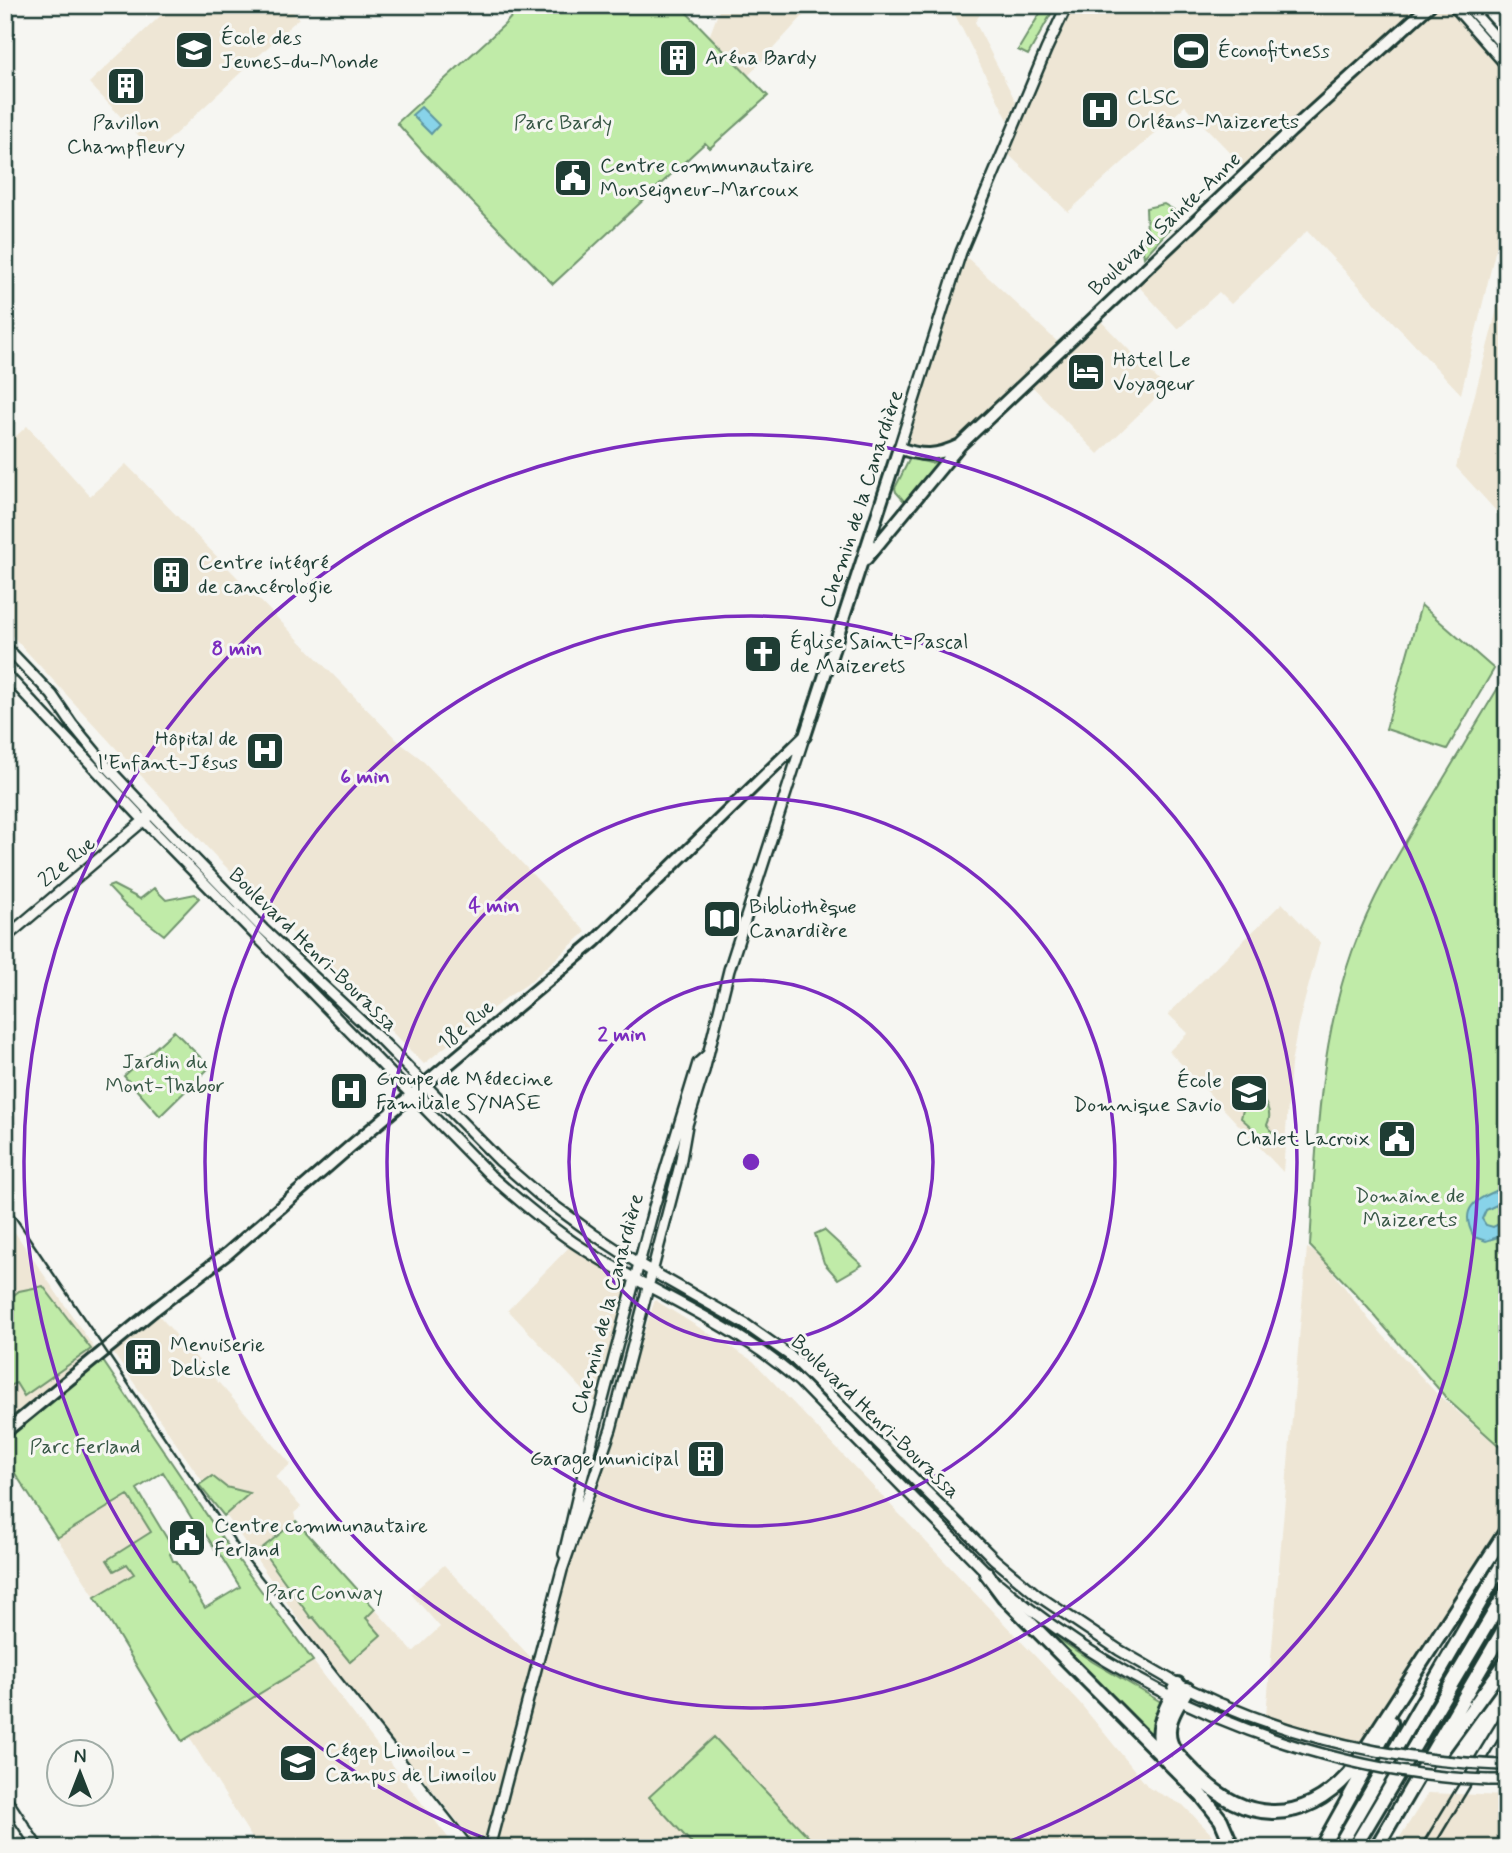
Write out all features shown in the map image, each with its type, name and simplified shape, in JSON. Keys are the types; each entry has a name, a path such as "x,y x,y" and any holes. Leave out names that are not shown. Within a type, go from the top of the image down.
{"highway":[{"path":"1182,1686 1158,1729 1160,1744 1172,1761 1235,1804 1265,1811 1295,1809 1325,1796 1350,1773 1507,1530"},
{"path":"1338,1848 1507,1556"},
{"path":"986,1573 1004,1597 1172,1761 1222,1820 1233,1848"},
{"path":"1354,1848 1507,1591"},
{"path":"1377,1846 1507,1624"},
{"path":"1321,1848 1447,1625"},
{"path":"1377,1846 1471,1708 1507,1661"}],"main road":[{"name":"Chemin de la Canardière","path":"562,1570 611,1429 729,970 862,564 936,327 966,240 1046,50 1068,5"},
{"name":"Boulevard Sainte-Anne","path":"862,564 960,445 1292,131 1430,5"},
{"path":"1453,5 1507,66"},
{"path":"1467,5 1507,50"},
{"name":"Boulevard Sainte-Anne","path":"899,448 916,455 930,456 960,445"},
{"name":"Boulevard Henri-Bourassa","path":"5,646 52,695 148,817 490,1175 574,1242 649,1288 747,1341 799,1381 986,1573 1071,1640 1176,1700 1288,1744 1357,1762 1412,1772 1507,1780"},
{"name":"Boulevard Henri-Bourassa","path":"5,673 148,817 378,1037 500,1161 570,1218 639,1264 745,1325 792,1357 994,1559 1037,1595 1094,1634 1182,1686 1221,1704 1316,1737 1373,1751 1445,1761 1503,1765"},
{"name":"18e Rue","path":"5,1433 154,1310 228,1253 595,941 805,736"},
{"name":"22e Rue","path":"5,938 148,817"},
{"name":"Chemin de la Canardière","path":"489,1848 562,1570 577,1498 667,1160 698,1063 707,1054"},
{"path":"5,1797 38,1848"}],"shaded area":[{"name":"École des Jeunes-du-Monde","path":"172,5 286,5 299,18 155,153 89,83"},
{"path":"721,5 813,5 748,76 709,37"},
{"path":"950,5 986,5 975,22 1016,102 1008,120"},
{"path":"1067,5 1467,5 1507,50 1507,202 1461,394 1307,231 1231,304 1219,292 1178,329 1133,280 1249,172 1185,106 1068,212 1003,149"},
{"path":"961,252 1063,347 1096,316 1166,388 1098,454 1027,381 946,452 899,448"},
{"path":"1507,271 1507,523 1456,467"},
{"name":"Hôpital de l'Enfant-Jésus","path":"27,426 90,496 126,464 400,743 420,758 586,932 526,985 424,1064 217,858 5,628 5,446"},
{"name":"École Domnique Savio","path":"1282,903 1320,943 1298,1025 1291,1064 1283,1172 1169,1051 1188,1033 1168,1014"},
{"path":"5,1218 99,1355 5,1432"},
{"path":"574,1242 635,1279 600,1408 508,1310"},
{"path":"1307,1248 1320,1255 1370,1321 1437,1394 1507,1454 1507,1513 1364,1739 1351,1744 1277,1724 1266,1715"},
{"path":"655,1300 753,1361 1079,1702 1149,1788 1183,1805 1216,1839 1214,1848 479,1848 324,1656 109,1347 154,1310 291,1464 275,1477 301,1507 294,1513 296,1521 261,1549 311,1618 313,1616 334,1644 375,1609 413,1652 440,1627 411,1594 444,1565 536,1663"},
{"path":"128,1494 152,1532 108,1560 114,1571 128,1563 134,1574 95,1597 57,1538"},
{"name":"Cégep Limoilou - Campus de Limoilou","path":"313,1661 456,1848 258,1848 189,1737"},
{"path":"1428,1793 1507,1796 1507,1848 1393,1848"}],"green space":[{"name":"Parc Bardy","path":"522,5 694,5 684,10 768,96 710,148 705,143 553,284 397,123 504,25"},
{"path":"1045,5 1056,5 1028,55 1018,50"},
{"path":"1164,204 1182,215 1144,257 1142,245 1147,234 1146,208"},
{"path":"910,458 930,463 942,461 910,502 905,502 895,488"},
{"path":"1421,605 1494,669 1447,749 1386,729"},
{"name":"Domaine de Maizerets","path":"1507,673 1507,1453 1449,1401 1310,1246 1317,1134 1326,1060 1332,1023 1352,952 1377,893"},
{"path":"113,885 140,899 154,888 166,900 195,894 199,898 164,935 124,904 108,887"},
{"name":"Jardin du Mont-Thabor","path":"174,1031 210,1067 160,1116 124,1076"},
{"path":"1255,1089 1261,1092 1268,1111 1267,1125 1274,1134 1267,1141 1241,1118 1243,1110 1234,1100 1237,1093 1250,1093"},
{"path":"824,1230 862,1265 838,1279 824,1263 815,1234"},
{"path":"43,1286 91,1349 24,1396 16,1383 9,1386 5,1379 5,1302 19,1291"},
{"name":"Parc Ferland","path":"99,1355 223,1539 313,1661 182,1741 95,1597 134,1574 127,1564 114,1571 107,1560 151,1532 128,1495 57,1538 5,1458 5,1432","holes":["163,1472 199,1530 203,1530 240,1587 205,1608 190,1584 187,1584 187,1579 176,1561 173,1561 170,1554 174,1550 137,1489"]},
{"path":"212,1476 226,1487 250,1493 224,1516 199,1485"},
{"name":"Parc Conway","path":"296,1521 375,1609 366,1618 381,1635 350,1662 313,1617 311,1618 261,1549"},
{"path":"1051,1634 1161,1702 1156,1743 1049,1637"},
{"path":"714,1737 816,1848 804,1848 801,1845 799,1848 696,1848 649,1797"}],"water":[{"path":"421,107 439,125 431,134 412,115"},
{"path":"1507,1186 1507,1200 1486,1210 1482,1219 1486,1225 1493,1227 1507,1220 1507,1234 1486,1241 1474,1237 1469,1226 1470,1210 1480,1199"}],"railway":[{"path":"5,1202 247,1559 476,1848"},
{"path":"1420,1848 1507,1705"},
{"path":"1433,1848 1507,1725"}],"place":[{"name":"École des Jeunes-du-Monde","path":"194,50"},
{"name":"Éconofitness","path":"1191,51"},
{"name":"Aréna Bardy","path":"678,58"},
{"name":"Pavillon Champfleury","path":"126,86"},
{"name":"CLSC Orléans-Maizerets","path":"1100,110"},
{"name":"Centre communautaire Monseigneur-Marcoux","path":"573,178"},
{"name":"Hôtel Le Voyageur","path":"1086,372"},
{"name":"Centre intégré de cancérologie","path":"171,575"},
{"name":"Église Saint-Pascal de Maizerets","path":"763,654"},
{"name":"Hôpital de l'Enfant-Jésus","path":"265,751"},
{"name":"Bibliothèque Canardière","path":"722,919"},
{"name":"Groupe de Médecine Familiale SYNASE","path":"349,1091"},
{"name":"École Domnique Savio","path":"1249,1093"},
{"name":"Chalet Lacroix","path":"1397,1139"},
{"name":"Menuiserie Delisle","path":"143,1357"},
{"name":"Garage municipal","path":"706,1459"},
{"name":"Centre communautaire Ferland","path":"187,1538"},
{"name":"Cégep Limoilou - Campus de Limoilou","path":"298,1763"}]}
